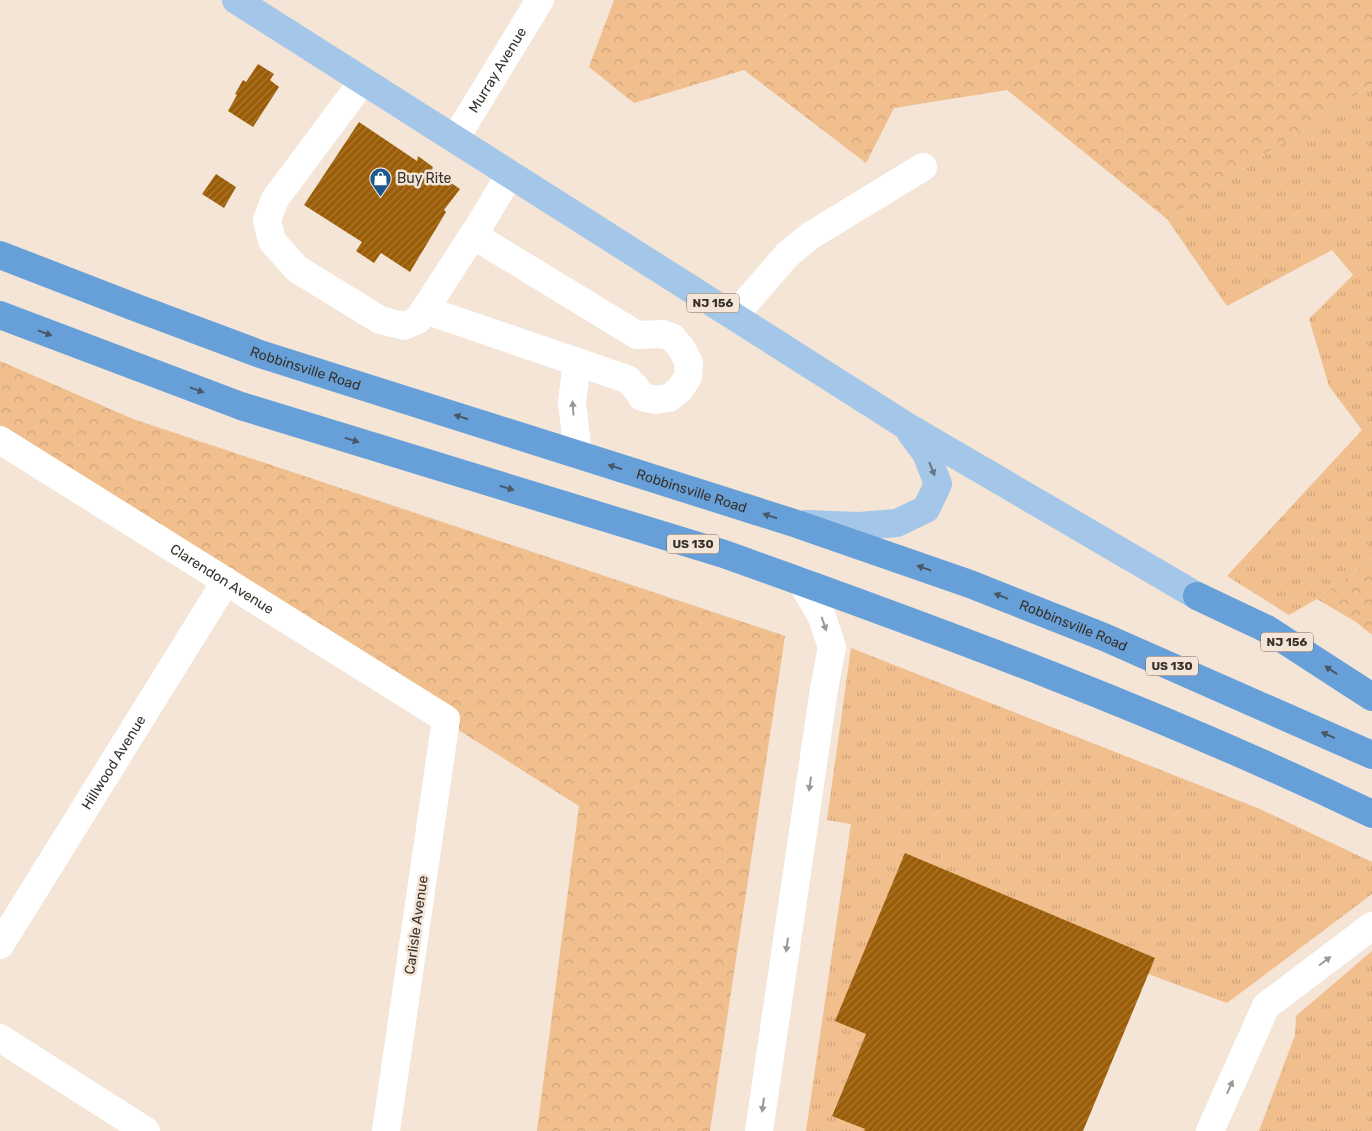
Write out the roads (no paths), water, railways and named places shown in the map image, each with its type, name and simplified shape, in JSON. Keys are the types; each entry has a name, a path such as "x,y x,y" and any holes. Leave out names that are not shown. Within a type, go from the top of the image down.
{"highway":[{"name":"Robbinsville Road","path":"0,255 260,354 797,524 970,584 1086,630 1274,710 1372,755"},
{"name":"US 130","path":"0,315 242,406 724,554 801,581 1021,662 1228,747 1372,814"},
{"name":"NJ 156","path":"1197,596 1267,629 1372,697"}],"main road":[{"name":"NJ 156","path":"236,0 908,428 1197,596"},
{"path":"797,524 859,526 897,523 926,509 938,484 926,453 908,428"}],"street":[{"name":"Murray Avenue","path":"455,138 540,0"},
{"path":"363,80 275,199 267,220 272,241 297,269 380,320 404,326 418,320 510,174"},
{"path":"734,316 788,255 810,236 922,167"},
{"path":"425,310 627,379 642,397 656,400 669,398 688,377 689,363 674,338 663,334 637,335 473,235"},
{"path":"577,362 572,402 578,455"},
{"name":"Clarendon Avenue","path":"0,440 446,719"},
{"name":"Hillwood Avenue","path":"0,945 226,581"},
{"path":"759,1131 822,698 832,647 822,617 801,581"},
{"name":"Carlisle Avenue","path":"386,1131 446,719"},
{"path":"1210,1131 1266,1006 1372,926"},
{"path":"0,1038 146,1131"}],"place":[{"name":"Buy Rite","path":"381,197"}]}
